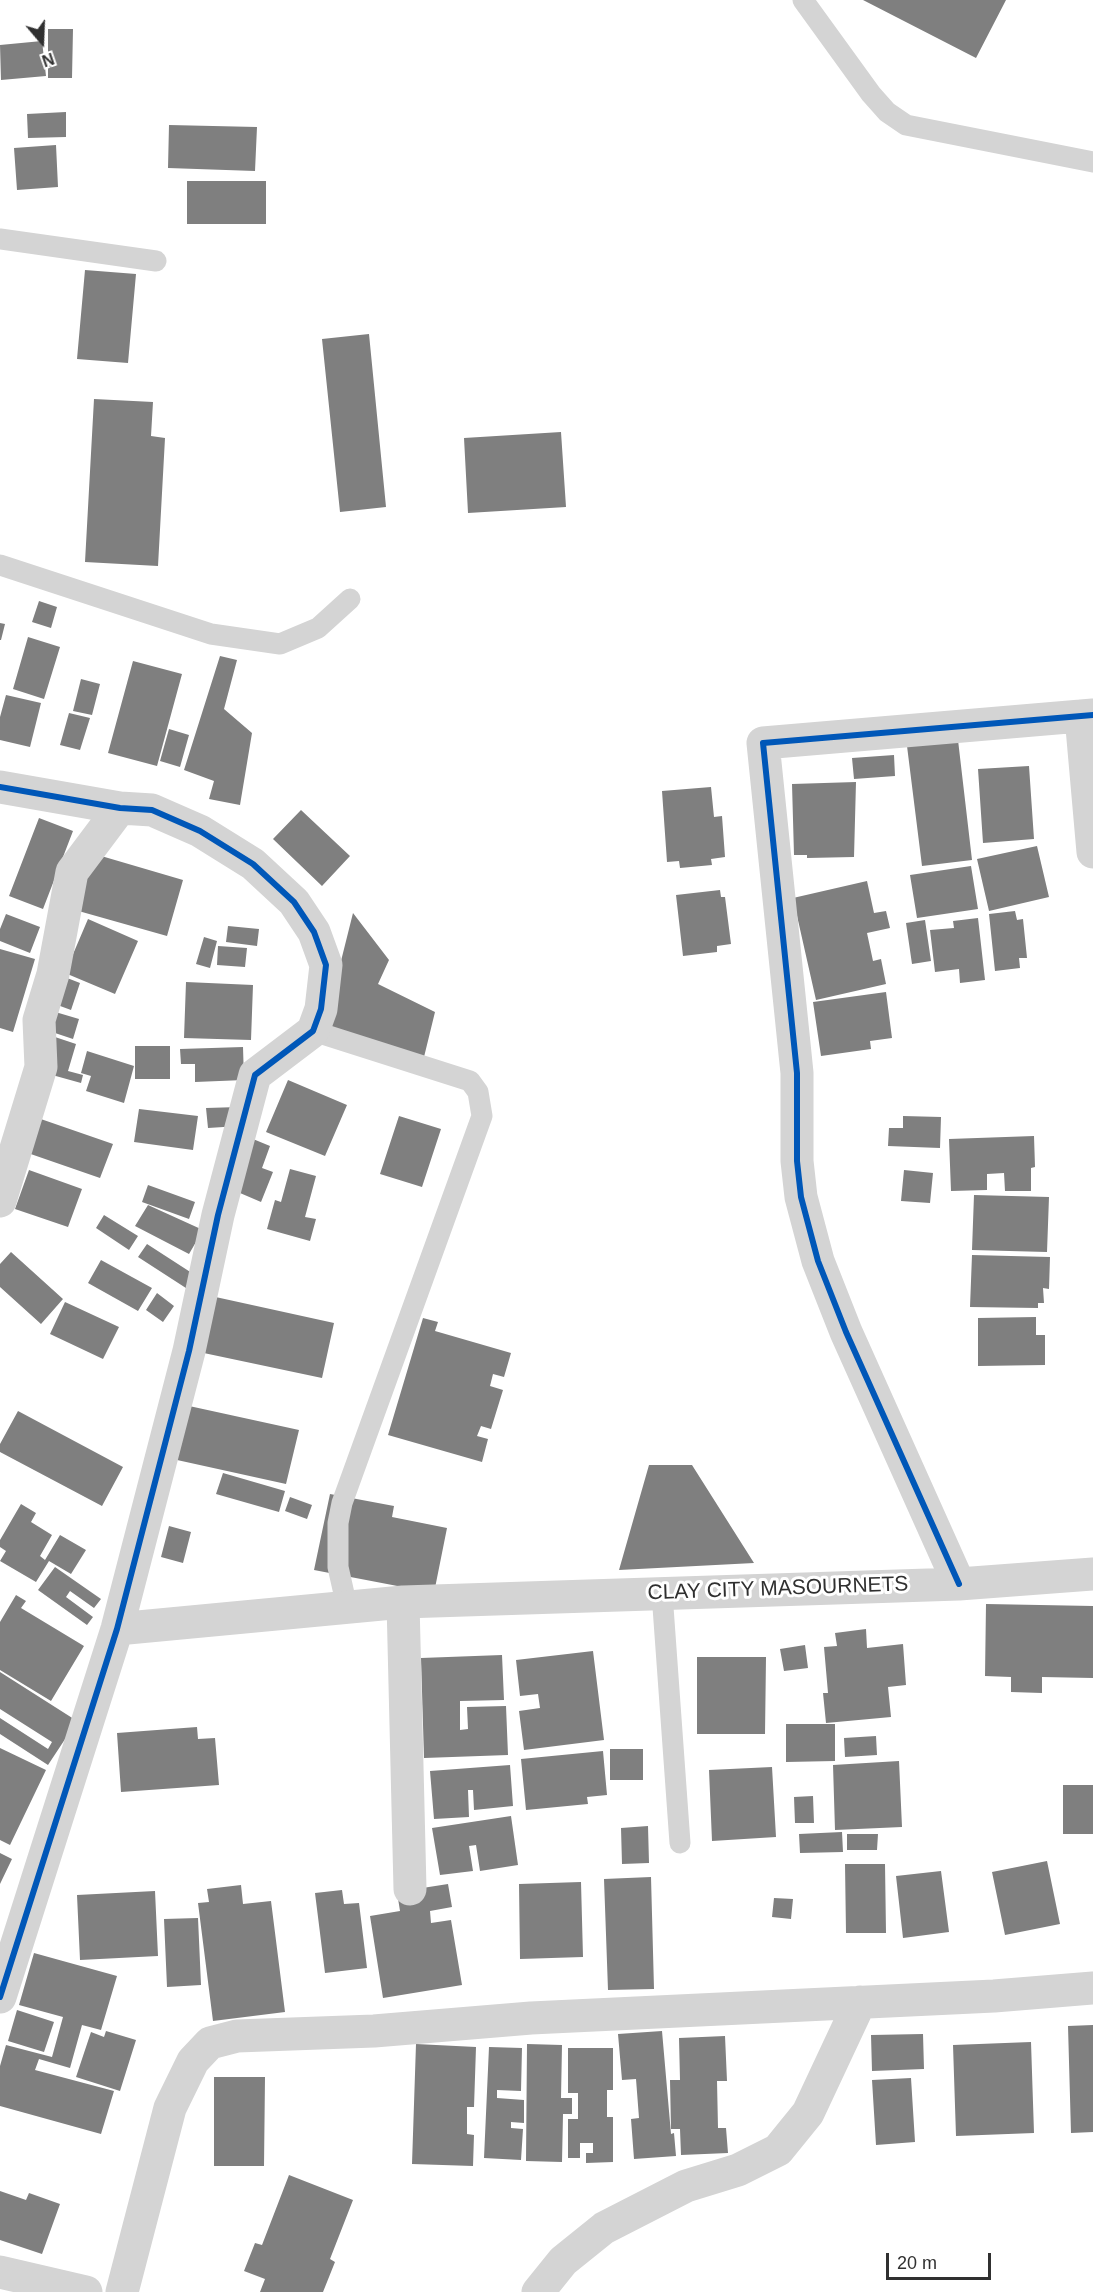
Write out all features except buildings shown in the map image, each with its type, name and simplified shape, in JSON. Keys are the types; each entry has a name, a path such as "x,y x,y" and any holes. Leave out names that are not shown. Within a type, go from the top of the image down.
{"street":[{"path":"959,1584 838,1311 818,1261 801,1197 797,1161 797,1073 763,743 1087,716 1093,852"},
{"path":"0,787 120,808 152,810 200,831 254,864 294,902 314,932 326,965 321,1009 313,1031 255,1075 218,1215 189,1352 117,1629 0,1997"},
{"path":"0,1201 41,1067 39,1020 53,974 72,872 120,808"},
{"name":"CLAY CITY MASOURNETS","path":"117,1629 403,1602 959,1584 1093,1574"},
{"path":"403,1602 410,1889"},
{"path":"122,2292 170,2108 193,2061 210,2043 237,2036 374,2031 531,2018 1093,1988"},
{"path":"538,2292 563,2261 604,2228 686,2186 738,2170 778,2150 808,2113 860,2002"},
{"path":"0,2272 86,2292"}],"lane":[{"path":"802,0 871,94 887,112 906,125 1093,162"},
{"path":"0,238 156,261"},
{"path":"0,565 211,634 280,644 318,628 350,599"},
{"path":"313,1031 470,1081 478,1092 482,1116 342,1503 338,1523 338,1567 347,1607"},
{"path":"662,1593 680,1843"}],"cycle path":[{"path":"959,1584 846,1332 818,1261 801,1197 797,1161 797,1073 763,743 1093,715"},
{"path":"0,787 120,808 152,810 200,831 253,864 294,902 314,932 326,965 321,1009 313,1031 255,1075 218,1215 189,1351 117,1629 0,1997"}]}
